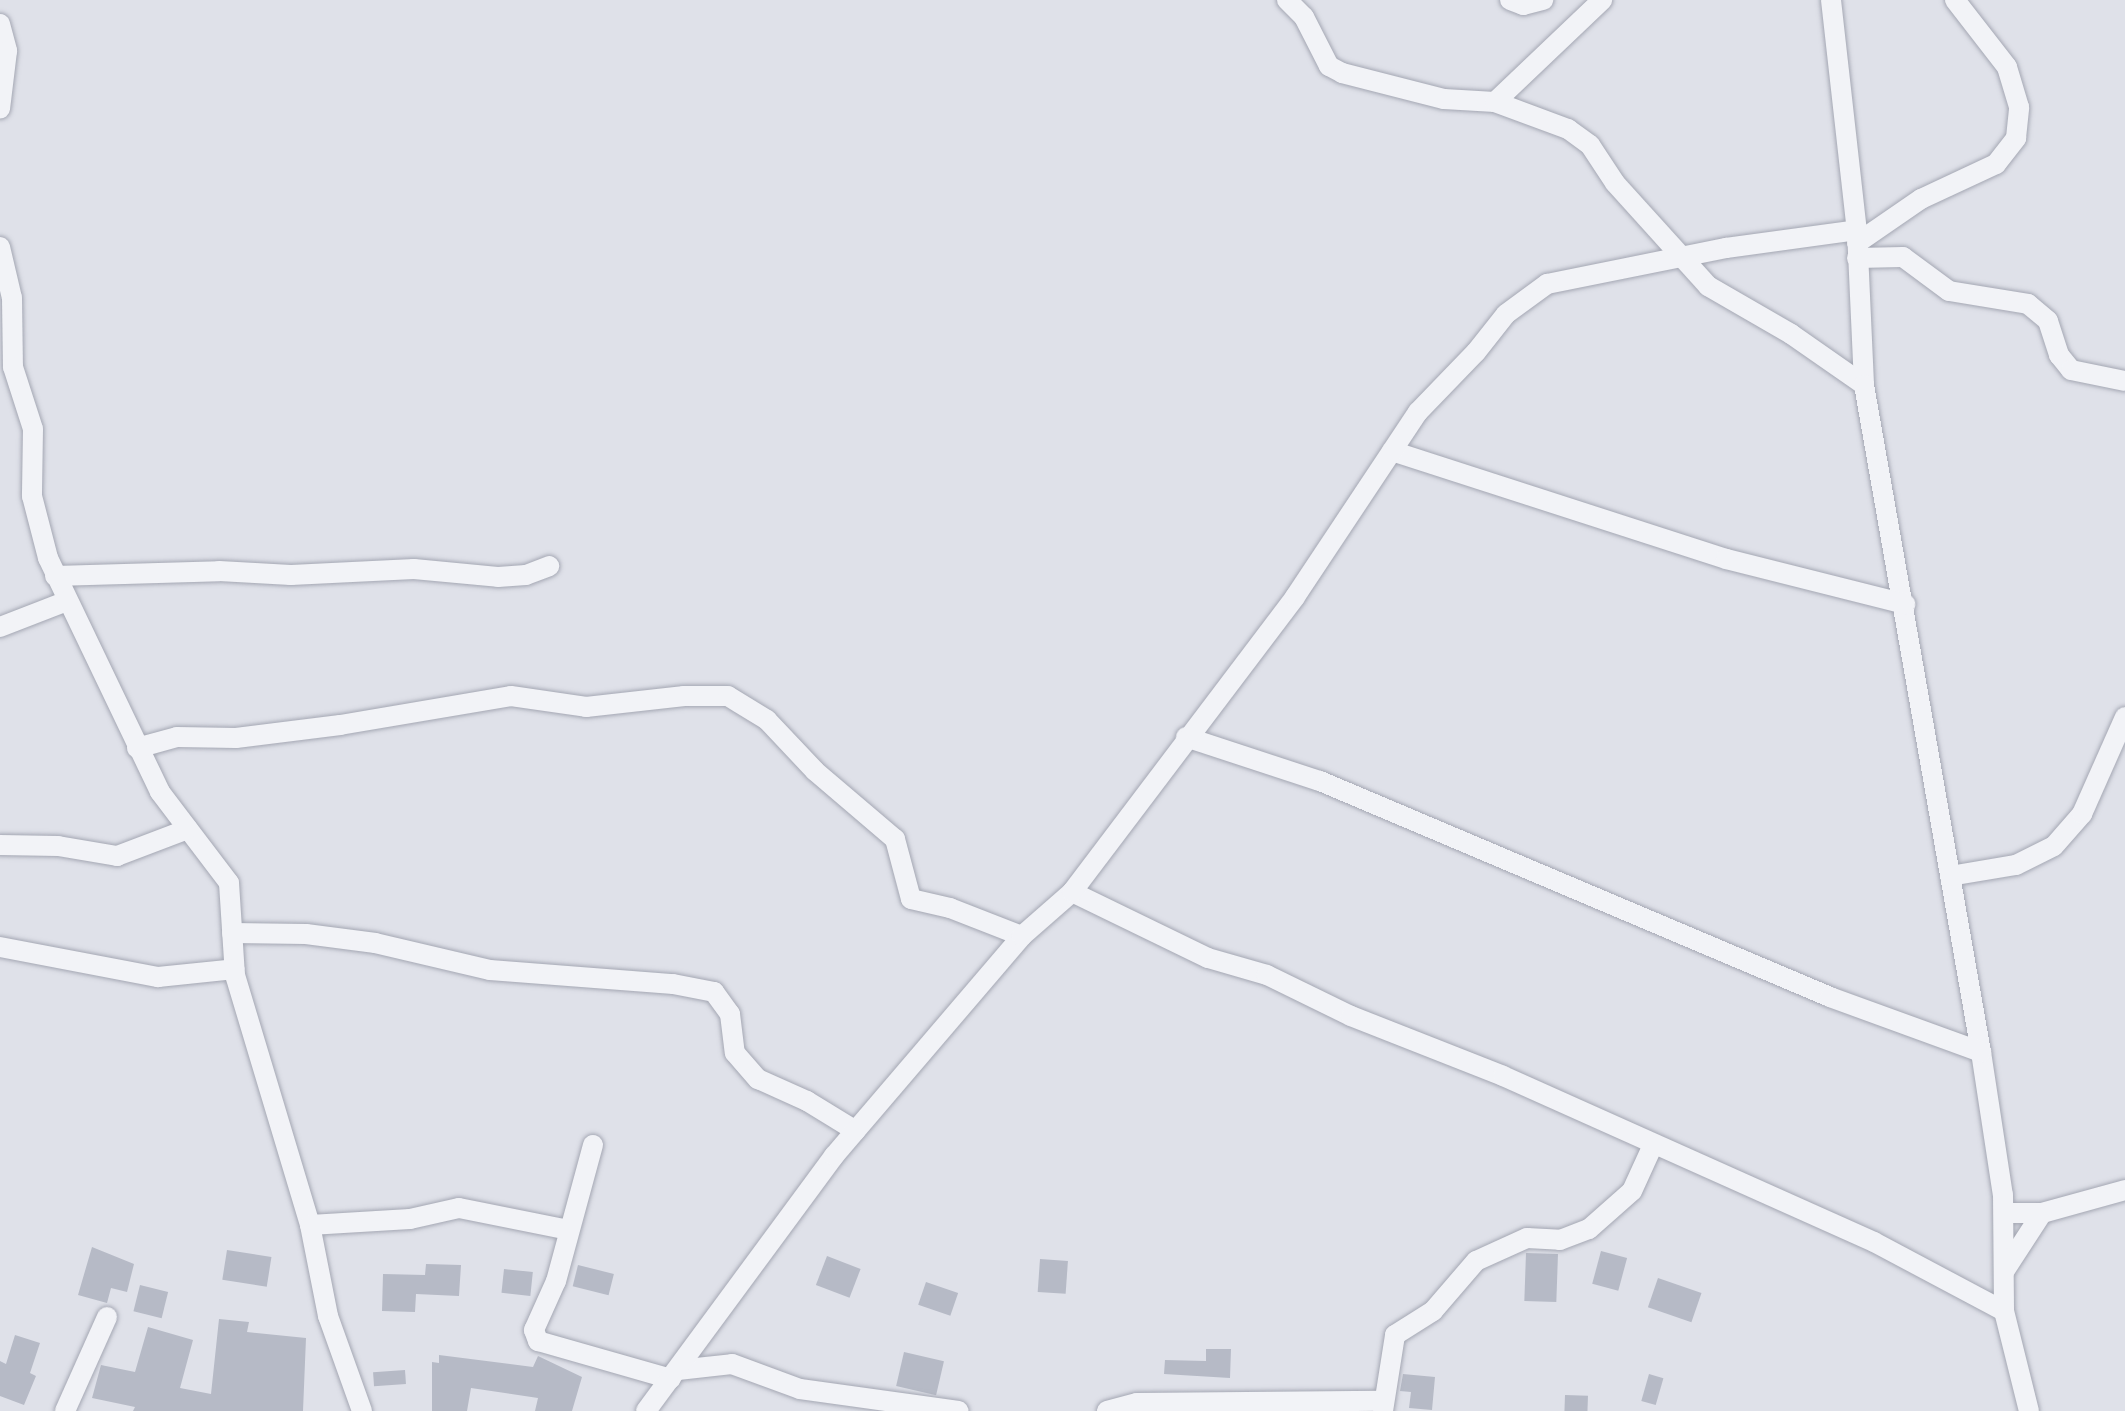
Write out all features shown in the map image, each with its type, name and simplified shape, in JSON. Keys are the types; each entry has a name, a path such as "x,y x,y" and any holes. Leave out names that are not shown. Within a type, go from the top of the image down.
{"street":[{"path":"1287,0 1304,17 1329,66 1444,100 1495,102 1531,112 1590,145 1614,183 1680,260 1708,286 1791,334 1864,386"},
{"path":"1510,0 1523,4 1542,0"},
{"path":"1495,102 1602,0"},
{"path":"1831,0 1857,244 1864,386 1981,1052 2005,1212 2004,1312 2029,1411"},
{"path":"1857,244 1921,199 1996,164 2016,138 2020,107 2007,67 1955,0"},
{"path":"0,24 7,51 0,109"},
{"path":"646,1411 856,1132 1022,936 1072,892 1295,597 1418,412 1476,352 1506,314 1547,284 1726,248 1857,244 1902,257 1950,291 2028,304 2048,321 2058,355 2071,370 2125,381"},
{"path":"0,247 12,298 13,366 32,430 32,496 55,576 160,792 229,883 235,968 310,1224 328,1316 362,1411"},
{"path":"1392,451 1726,559 1905,604"},
{"path":"55,576 218,571 291,575 414,568 498,577 526,575 549,566"},
{"path":"0,628 68,601"},
{"path":"137,748 177,738 236,738 340,725 511,696 586,707 684,696 728,696 767,720 815,771 895,839 911,900 950,908 1022,936"},
{"path":"1950,876 2016,865 2054,846 2082,814 2125,717"},
{"path":"1186,737 1320,782 1830,997 1981,1052"},
{"path":"0,845 58,846 117,856 188,829"},
{"path":"1072,892 1208,958 1267,974 1351,1016 1503,1076 1874,1242 2004,1312"},
{"path":"232,933 306,934 375,943 490,970 673,984 714,992 730,1014 734,1053 758,1079 807,1101 856,1132"},
{"path":"0,947 158,977 235,968"},
{"path":"593,1145 556,1280 534,1330 538,1341 674,1375 732,1364 851,1404 958,1411"},
{"path":"1109,1411 1137,1403 1383,1406 1394,1336 1433,1311 1476,1261 1527,1238 1560,1240 1589,1229 1632,1191 1653,1145"},
{"path":"2005,1212 2042,1213 2125,1190"},
{"path":"310,1224 410,1219 459,1208 568,1230"},
{"path":"2006,1270 2042,1213"},
{"path":"65,1411 107,1316"}],"building":[{"path":"92,1247 134,1264 127,1292 111,1288 107,1303 78,1295"},
{"path":"227,1250 271,1257 267,1287 222,1280"},
{"path":"1601,1251 1627,1258 1618,1291 1592,1284"},
{"path":"1526,1253 1558,1254 1556,1302 1524,1301"},
{"path":"827,1256 861,1269 849,1298 816,1285"},
{"path":"1040,1259 1068,1261 1066,1294 1038,1292"},
{"path":"426,1264 461,1265 459,1296 416,1294 415,1312 382,1311 383,1274 425,1275"},
{"path":"578,1265 614,1274 609,1295 573,1286"},
{"path":"504,1269 533,1272 530,1296 501,1293"},
{"path":"1658,1278 1701,1293 1691,1322 1648,1307"},
{"path":"926,1282 958,1293 950,1316 918,1305"},
{"path":"140,1285 168,1292 162,1318 133,1311"},
{"path":"219,1319 249,1322 247,1332 306,1338 303,1411 133,1411 135,1407 92,1398 101,1365 135,1372 148,1327 193,1340 180,1388 211,1394"},
{"path":"15,1335 40,1343 30,1373 36,1376 24,1405 0,1396 0,1361 6,1364"},
{"path":"1206,1349 1231,1349 1230,1378 1164,1374 1165,1360 1206,1361"},
{"path":"904,1352 944,1361 936,1395 896,1386"},
{"path":"439,1355 533,1367 538,1356 582,1377 572,1411 535,1411 538,1398 471,1388 467,1411 432,1411 432,1362 439,1363"},
{"path":"405,1370 406,1384 374,1386 373,1372"},
{"path":"1403,1374 1435,1377 1432,1410 1409,1408 1411,1392 1400,1391"},
{"path":"1649,1374 1663,1378 1656,1405 1641,1401"},
{"path":"1565,1395 1588,1396 1587,1411 1564,1411"}]}
